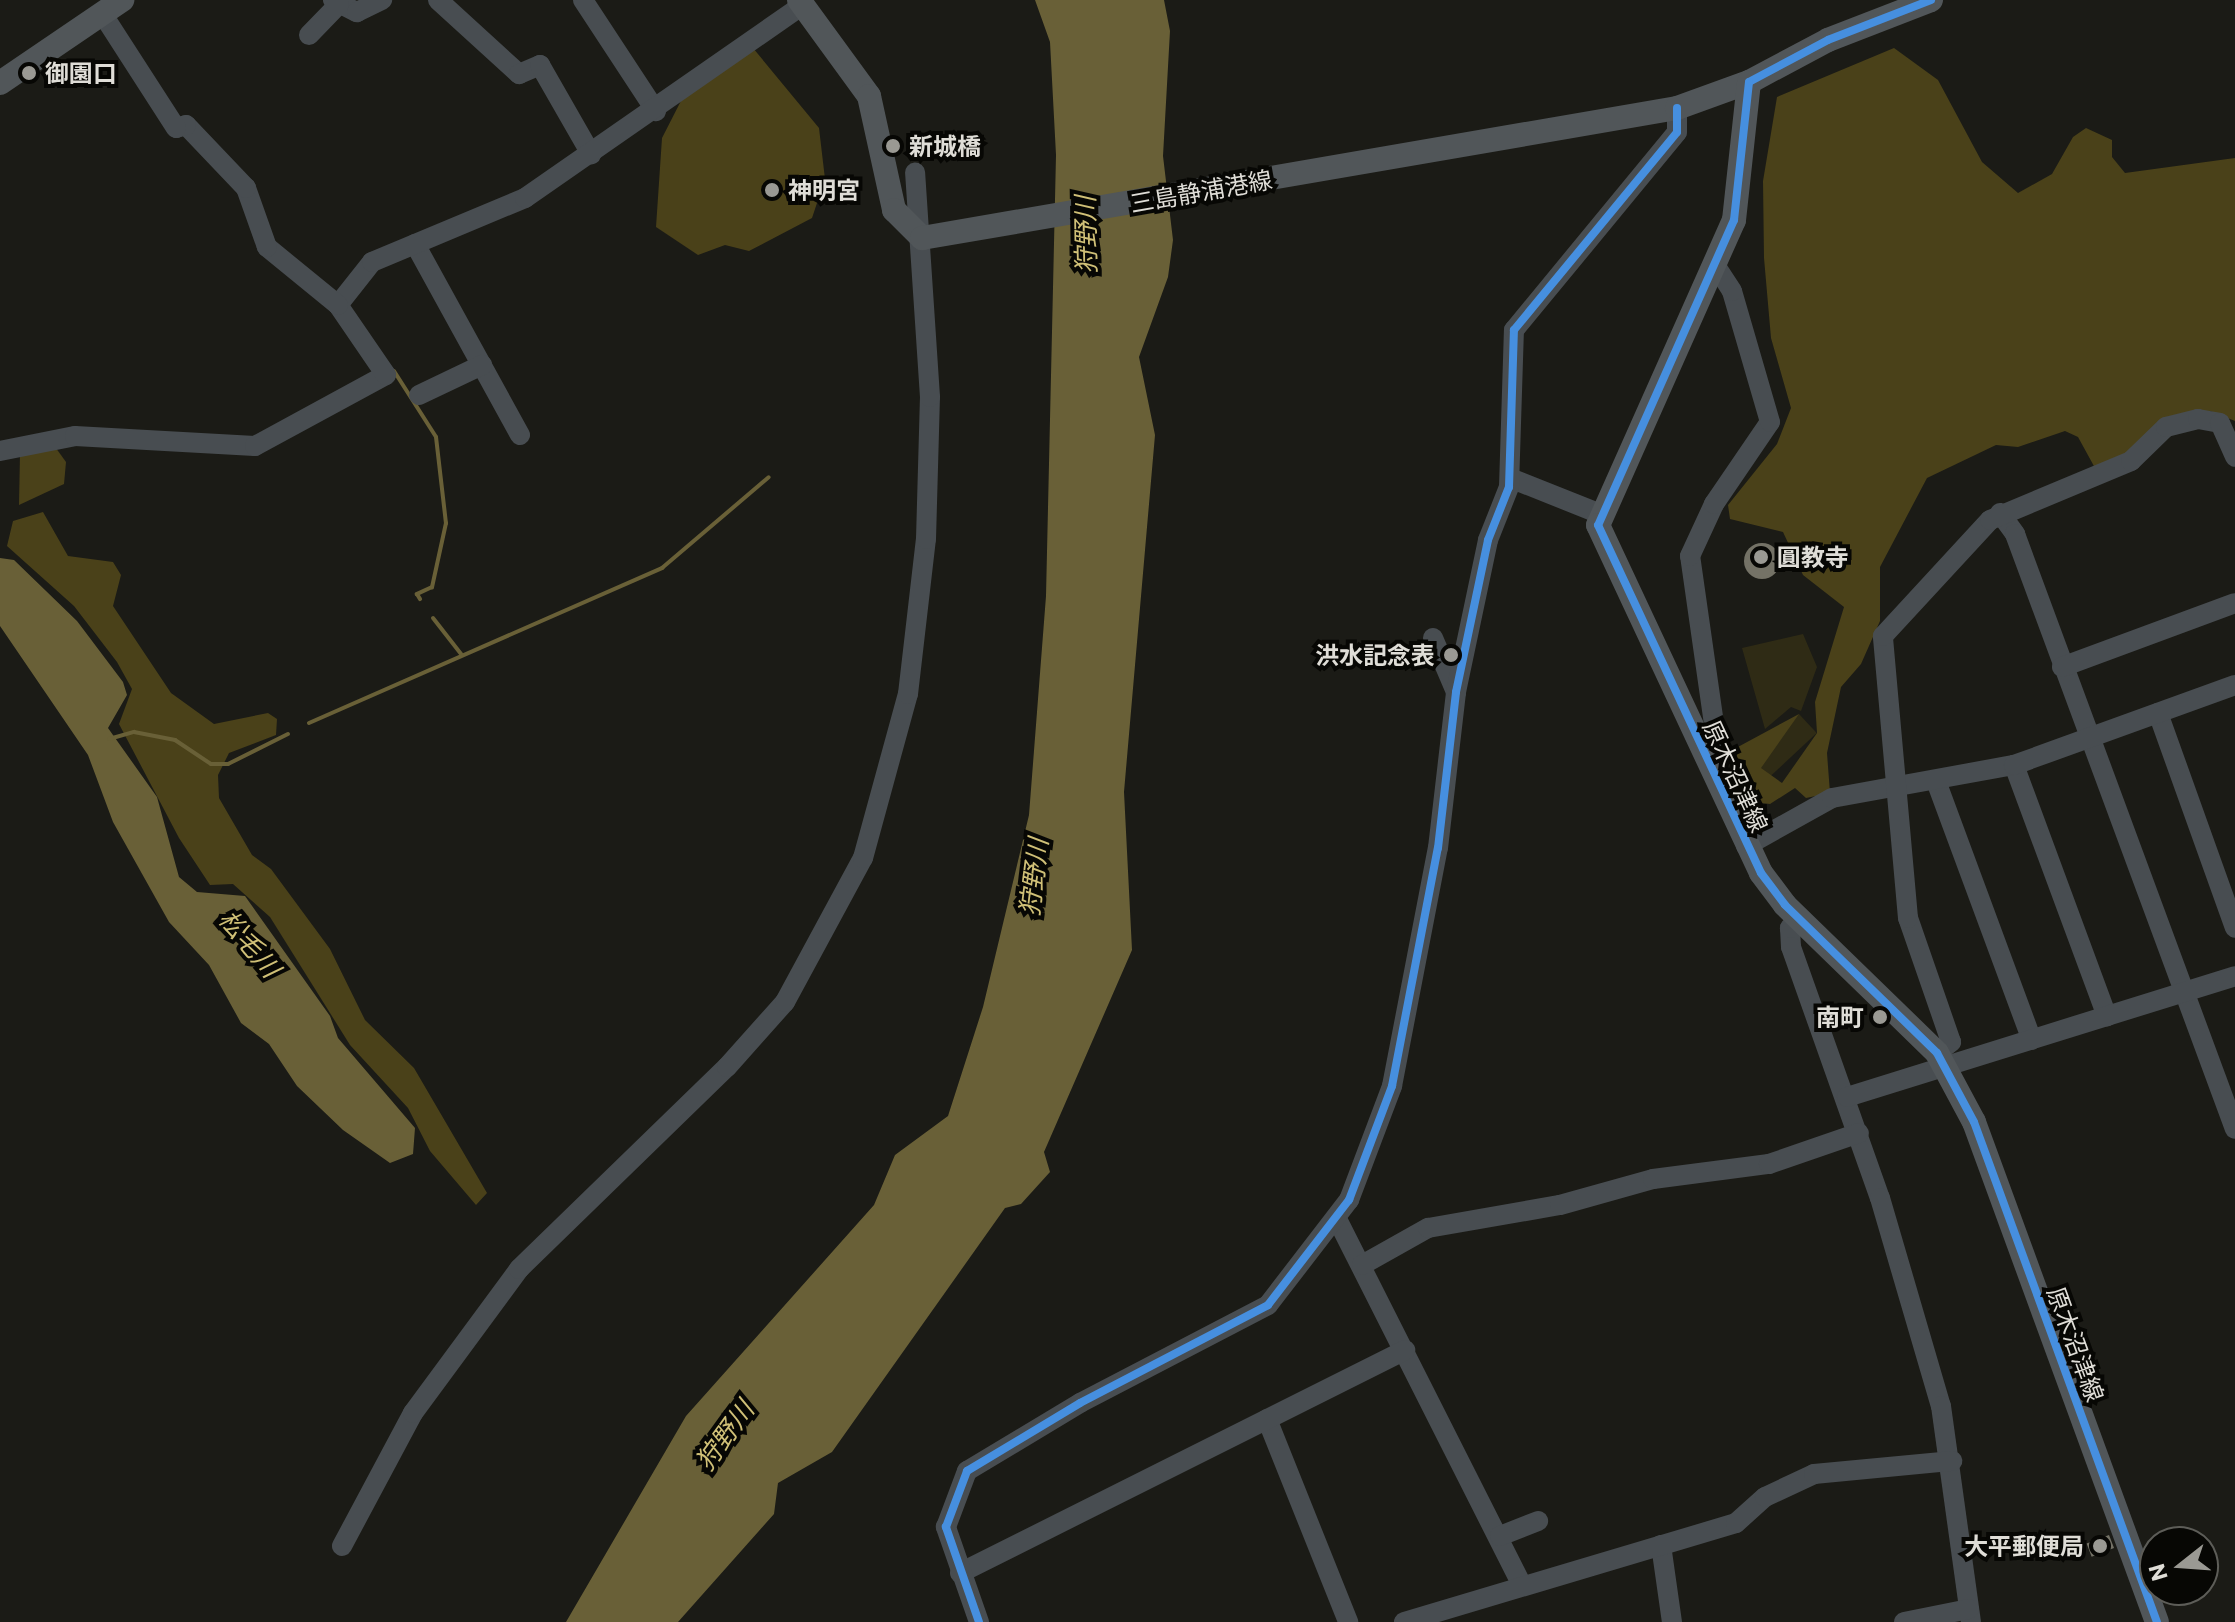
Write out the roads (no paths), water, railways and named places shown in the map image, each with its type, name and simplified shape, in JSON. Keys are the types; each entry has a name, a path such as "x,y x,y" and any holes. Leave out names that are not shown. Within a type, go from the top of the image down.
{"main road":[{"path":"1598,513 1717,268 1739,197 1749,82 1836,36 1931,0"},
{"path":"801,2 869,96 894,210 921,238"},
{"path":"0,83 112,7"},
{"name":"三島静浦港線","path":"921,238 1677,108 1749,82"},
{"name":"原木沼津線","path":"1598,513 1607,554 1746,846 1799,919 1941,1060 1974,1122 2157,1622"}],"street":[{"path":"309,35 336,2 357,12 382,0"},
{"path":"438,0 519,74 540,65 591,154"},
{"path":"583,0 656,111"},
{"path":"338,305 372,262 525,198 656,111 801,2"},
{"path":"0,451 60,436 264,442 386,375 338,305 267,247 246,188 186,125 176,128 112,7"},
{"path":"979,1622 960,1573 945,1514 976,1462 1252,1316 1284,1290 1337,1219 1392,1086 1438,848 1456,692 1488,540 1510,478 1514,330 1678,131 1677,108"},
{"path":"342,1546 413,1413 519,1269 727,1067 785,1002 863,858 893,761 918,633 930,397 915,173"},
{"path":"415,244 520,435"},
{"path":"1711,767 1718,752 1690,556 1714,504 1770,422 1732,291 1717,268"},
{"path":"419,395 482,365"},
{"path":"1941,1060 1951,1042 1908,918 1883,636 1940,566 2000,513 2131,461 2166,427 2188,421 2220,423 2235,457"},
{"path":"1510,478 1598,513"},
{"path":"2000,513 2011,523 2235,1129"},
{"path":"2062,667 2235,603"},
{"path":"1433,638 1456,692"},
{"path":"1746,846 1832,798 1895,783 1936,781 2014,765 2235,685"},
{"path":"2158,713 2235,928"},
{"path":"2014,765 2107,1016"},
{"path":"1936,781 2032,1040"},
{"path":"1799,919 1790,928 1791,947 1859,1133 1952,1461 1970,1616 1904,1622"},
{"path":"1847,1097 1941,1060 2032,1040 2235,976"},
{"path":"1362,1265 1428,1228 1560,1205 1653,1179 1769,1164 1859,1133"},
{"path":"1337,1219 1500,1536 1521,1583"},
{"path":"960,1573 1405,1350"},
{"path":"1267,1419 1348,1622"},
{"path":"1404,1622 1521,1583 1736,1523 1765,1497 1814,1474 1952,1461"},
{"path":"1500,1536 1538,1521"},
{"path":"1661,1545 1672,1622"}],"water":[{"name":"狩野川","path":"1035,0 1164,0 1170,31 1163,156 1173,240 1168,277 1139,357 1155,435 1124,792 1132,950 1044,1152 1050,1172 1021,1204 1005,1208 832,1452 778,1483 774,1514 678,1622 566,1622 686,1416 874,1205 895,1155 948,1116 983,1007 1029,815 1046,596 1056,155 1050,42"},
{"name":"松毛川","path":"0,558 14,560 77,621 123,682 127,695 108,728 157,797 179,877 197,892 245,896 330,1016 338,1038 415,1128 413,1154 390,1163 343,1130 297,1086 269,1044 241,1023 209,965 169,922 113,822 88,755 0,626"}],"waterway":[{"path":"394,371 436,437 446,523 432,587 417,594 420,599"},
{"path":"309,723 662,568 769,477"},
{"path":"433,618 461,654"},
{"path":"109,739 134,732 175,740 211,764 228,764 288,734"}],"place":[{"name":"御園口","path":"29,73"},
{"name":"新城橋","path":"893,146"},
{"name":"神明宮","path":"772,190"},
{"name":"圓教寺","path":"1761,557"},
{"name":"洪水記念表","path":"1451,655"},
{"name":"南町","path":"1880,1017"},
{"name":"大平郵便局","path":"2100,1546"}]}
